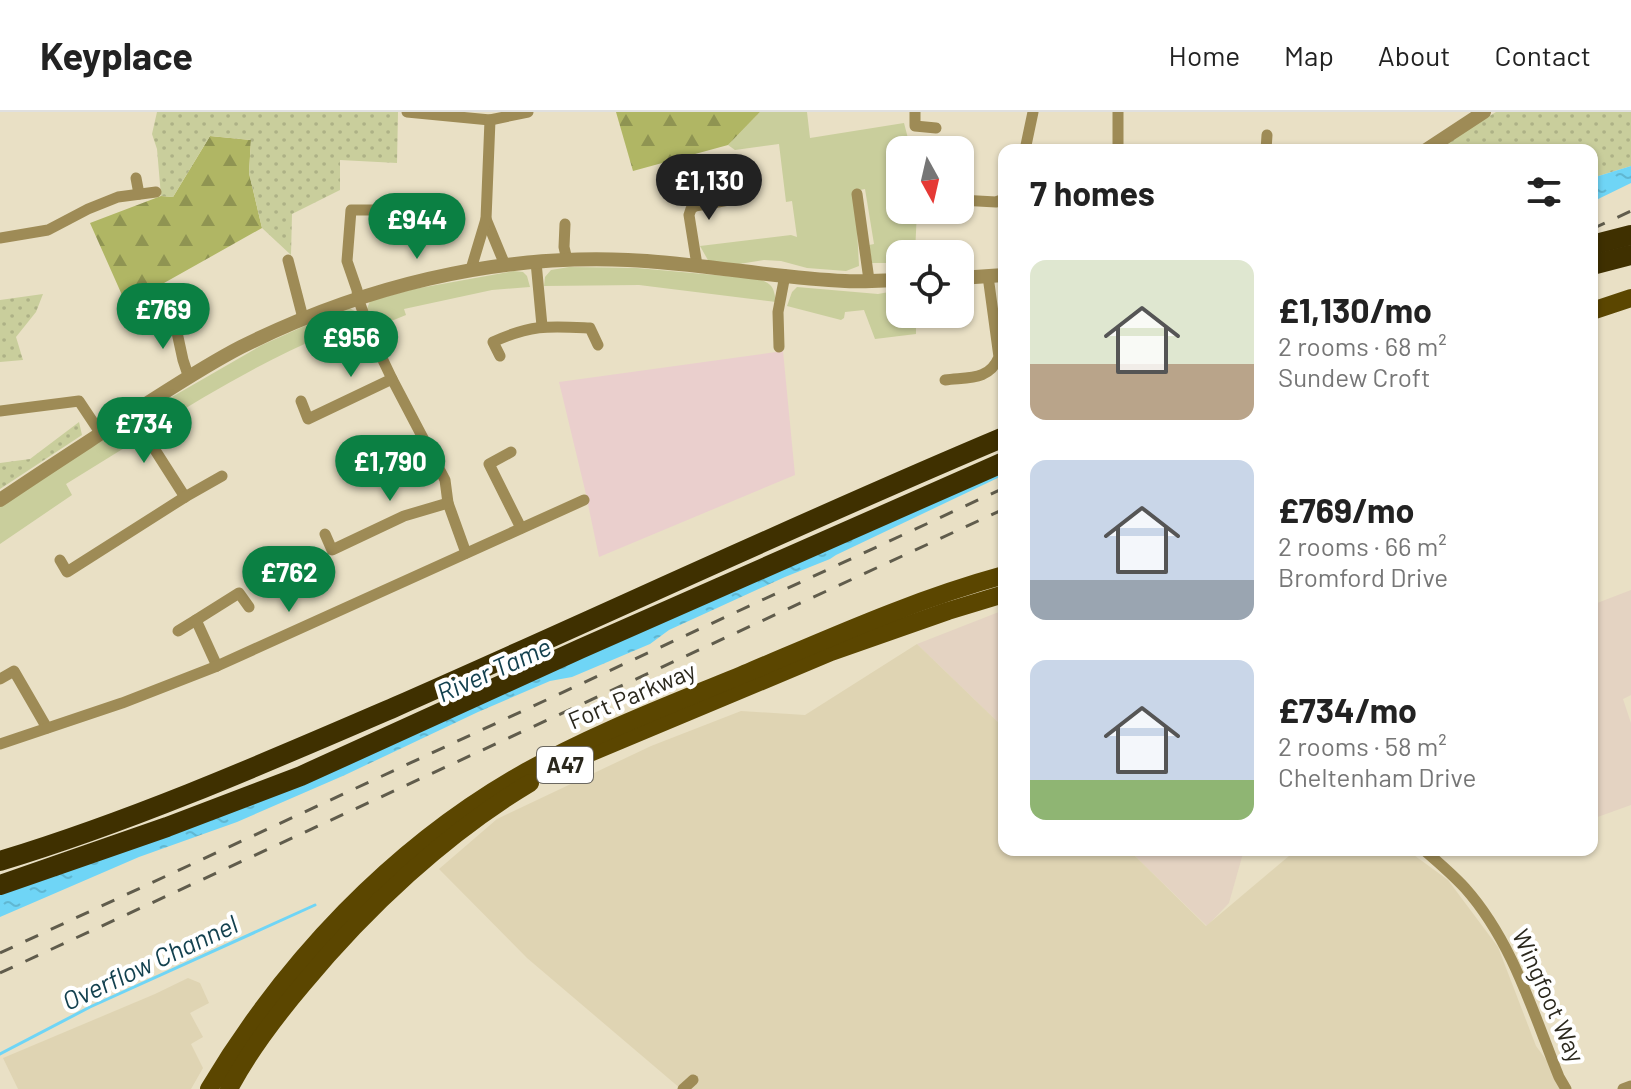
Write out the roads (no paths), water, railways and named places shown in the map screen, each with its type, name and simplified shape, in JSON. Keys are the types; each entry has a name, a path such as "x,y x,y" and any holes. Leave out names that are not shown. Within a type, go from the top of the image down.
{"highway":[{"path":"1598,243 1631,235"},
{"path":"1598,263 1631,255"},
{"path":"0,861 155,808 288,754 998,440"},
{"path":"0,885 301,776 608,636 998,465"}],"main road":[{"path":"1598,309 1631,298"},
{"path":"1598,321 1631,311"},
{"name":"Fort Parkway","path":"209,1089 258,1012 328,930 378,880 439,829 480,800 522,774 620,725 884,616 998,577"},
{"name":"Fort Parkway","path":"229,1089 273,1020 337,943 384,896 451,839 528,785 603,747 831,652 998,596"}],"street":[{"path":"407,112 490,120 528,112"},
{"path":"915,112 915,126 936,128"},
{"path":"1026,144 1033,112"},
{"path":"1118,112 1118,144"},
{"path":"1435,144 1484,112"},
{"path":"471,269 486,219 490,120"},
{"path":"1266,144 1267,135"},
{"path":"136,178 139,194"},
{"path":"0,238 48,230 118,197 156,192"},
{"path":"857,194 869,280"},
{"path":"697,265 689,215 691,209 746,196"},
{"path":"974,201 998,201"},
{"path":"422,210 351,210 347,261 371,335 445,480 448,503 466,553"},
{"path":"486,219 505,265"},
{"path":"565,224 567,260"},
{"path":"288,260 303,318"},
{"path":"0,500 239,348 303,318 413,281 471,269 567,260 626,260 845,281 886,280"},
{"path":"536,262 542,326"},
{"path":"779,347 778,312 785,275"},
{"path":"974,277 998,275"},
{"path":"988,276 998,350"},
{"path":"173,314 189,378"},
{"path":"500,356 493,342 514,332 542,326 590,328 598,345"},
{"path":"945,380 985,375 994,368 998,359"},
{"path":"301,401 308,419 392,379"},
{"path":"0,411 79,401 101,434"},
{"path":"132,414 185,497"},
{"path":"511,452 489,464 521,528"},
{"path":"60,560 67,572 222,476"},
{"path":"0,744 122,703 217,666 584,500"},
{"path":"325,534 332,550 404,516 448,503"},
{"path":"178,631 239,593 249,607"},
{"path":"196,620 217,666"},
{"path":"0,679 14,671 47,728"},
{"name":"Wingfoot Way","path":"1430,856 1466,889 1497,932 1519,975 1566,1089"},
{"path":"683,1089 693,1080"},
{"path":"1623,1089 1631,1086"}],"water":[{"path":"1631,166 1631,183 1598,199 1598,176"},
{"path":"998,464 998,478 830,559 669,630 650,644 572,677 550,681 237,822 139,857 0,917 0,891 229,800"}],"waterway":[{"name":"Overflow Channel","path":"0,1054 90,1007 315,905"}],"railway":[{"path":"1598,226 1631,211"},
{"path":"0,953 998,491"},
{"path":"0,973 998,512"}],"water label":[{"name":"River Tame","path":"494,670"}]}
